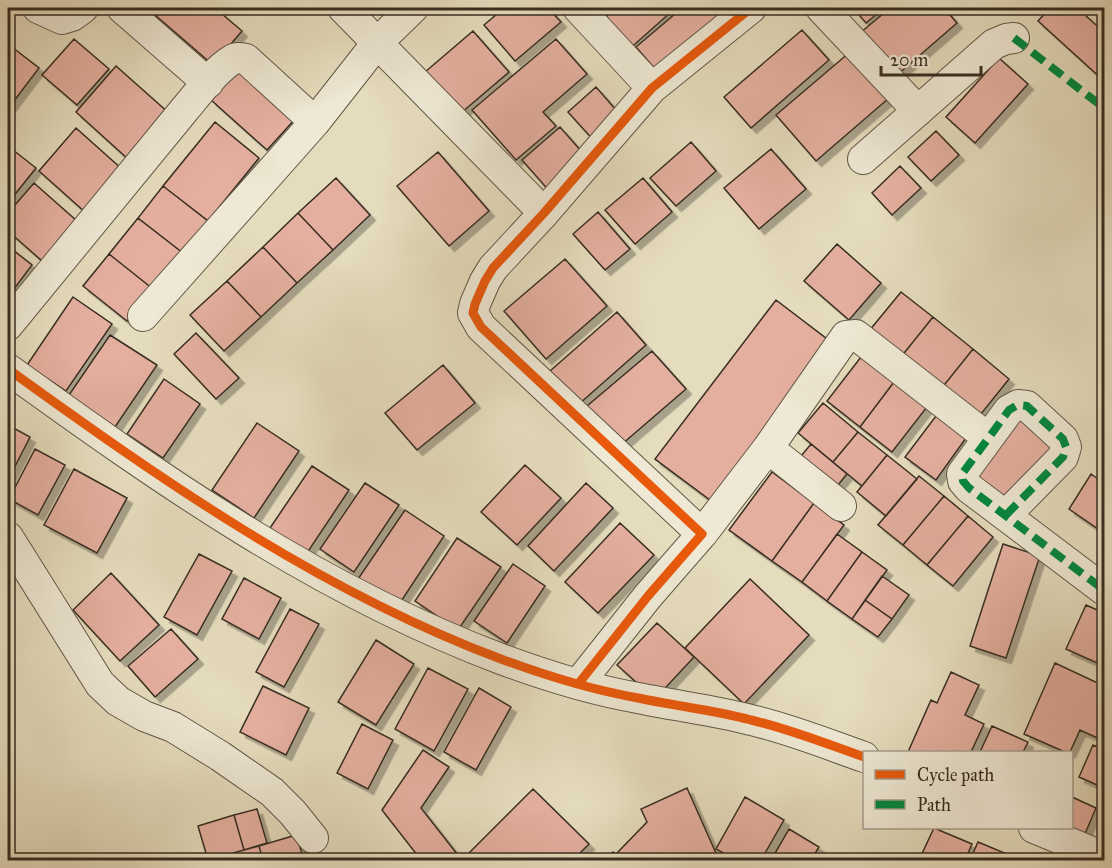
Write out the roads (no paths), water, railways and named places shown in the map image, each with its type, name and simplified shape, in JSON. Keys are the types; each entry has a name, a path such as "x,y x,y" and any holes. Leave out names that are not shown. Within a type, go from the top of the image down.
{"street":[{"path":"38,8 62,19 72,16 83,8"},
{"path":"122,8 208,82"},
{"path":"343,8 544,213"},
{"path":"143,316 315,122 377,43 413,8"},
{"path":"578,8 652,88"},
{"path":"702,534 481,327 473,313 478,295 493,268 544,213 652,88 751,8"},
{"path":"821,8 918,111"},
{"path":"863,159 994,44 1014,38"},
{"path":"8,325 208,82 232,59 238,57 246,59 315,122"},
{"path":"579,683 648,596 702,534 768,448 846,336 856,335 987,437"},
{"path":"8,369 135,461 216,514 297,563 408,620 501,659 579,683 637,698 696,707 752,720 863,757"},
{"path":"1006,515 1063,457 1066,447 1063,439 1028,406 1018,405 1009,410 962,474 963,481 969,488 1104,590"},
{"path":"768,448 841,506"},
{"path":"8,537 100,684 118,701 144,716 173,728 220,756 272,792 313,838"},
{"path":"1036,829 1104,857"}]}
